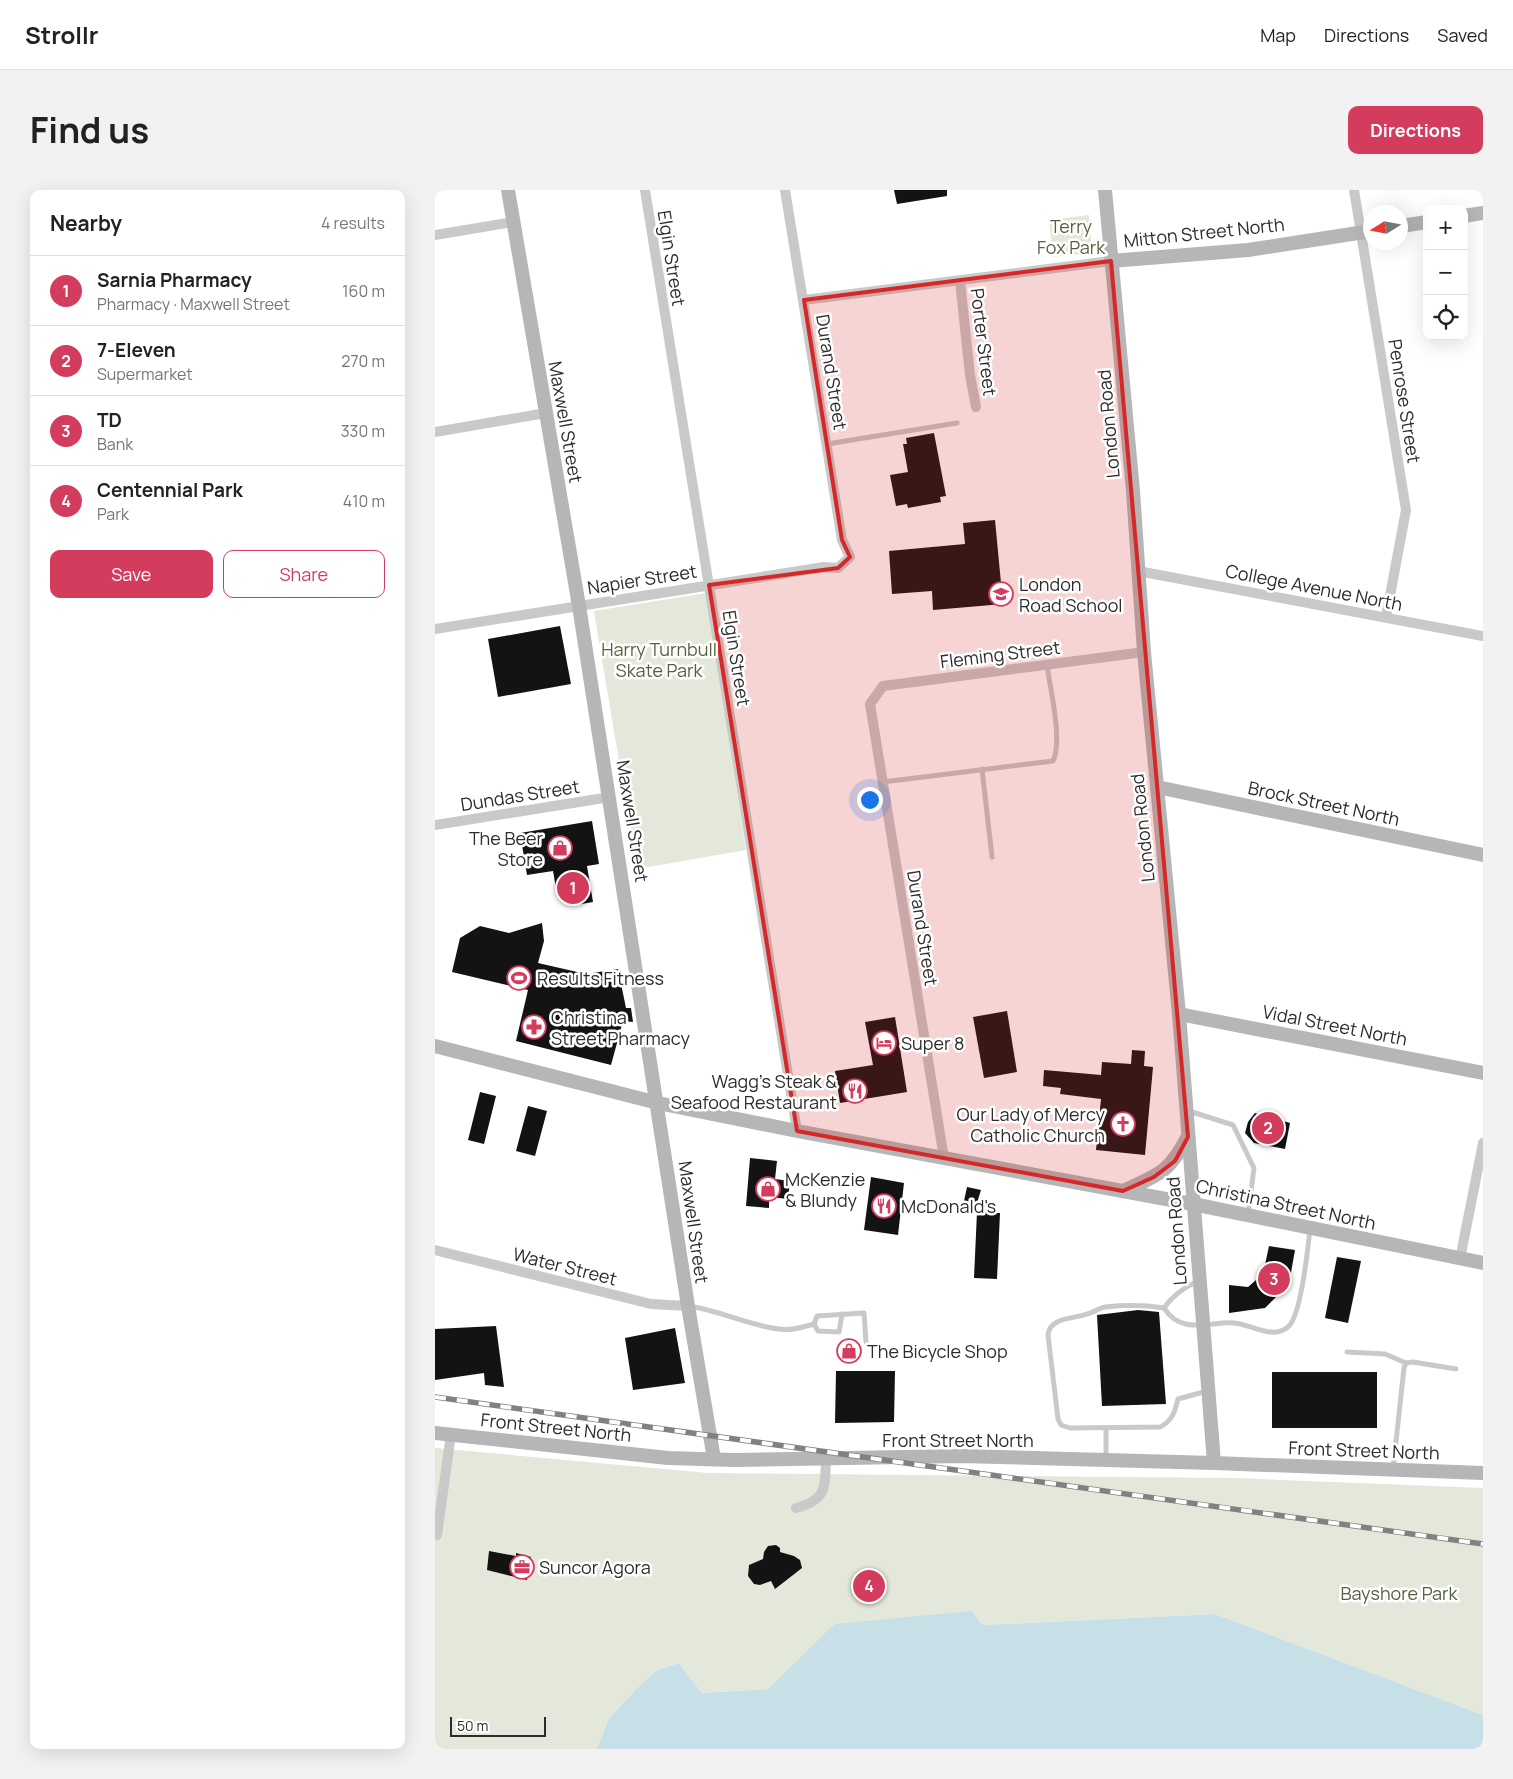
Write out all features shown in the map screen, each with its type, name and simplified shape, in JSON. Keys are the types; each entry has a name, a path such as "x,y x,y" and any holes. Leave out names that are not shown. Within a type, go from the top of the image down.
{"main road":[{"name":"Maxwell Street","path":"508,190 610,797 688,1306 714,1460"},
{"name":"London Road","path":"1105,190 1133,490 1144,652 1179,1014 1213,1463"},
{"path":"1468,215 1483,213"},
{"path":"1408,225 1423,223"},
{"name":"Mitton Street North","path":"1111,260 1248,250 1363,231"},
{"name":"Brock Street North","path":"1157,788 1483,855"},
{"name":"Vidal Street North","path":"1179,1014 1483,1073"},
{"name":"Christina Street North","path":"435,1046 658,1103 797,1131 1123,1190 1483,1263"},
{"path":"1123,1190 1154,1177 1175,1161 1188,1137"},
{"name":"Front Street North","path":"435,1433 668,1458 714,1460 961,1456 1483,1473"}],"street":[{"name":"Elgin Street","path":"645,190 797,1131"},
{"name":"Durand Street","path":"785,190 842,540 850,557"},
{"name":"Penrose Street","path":"1354,190 1363,224"},
{"path":"435,235 513,222"},
{"name":"Penrose Street","path":"1368,250 1406,510 1387,616"},
{"name":"Mitton Street North","path":"804,300 1111,260"},
{"name":"Porter Street","path":"960,281 970,375 976,407"},
{"path":"435,432 546,413"},
{"name":"Napier Street","path":"435,629 824,567 838,568 850,557"},
{"name":"College Avenue North","path":"1138,571 1387,616 1483,636"},
{"name":"Fleming Street","path":"870,704 883,686 1144,652"},
{"name":"Durand Street","path":"870,704 944,1158"},
{"name":"Dundas Street","path":"435,825 610,797"},
{"path":"1460,1259 1483,1143"},
{"name":"Water Street","path":"435,1250 651,1304 688,1306"},
{"path":"435,1534 437,1534 439,1495 451,1434"},
{"path":"796,1508 809,1505 818,1499 825,1489 826,1459"}],"lane":[{"path":"827,444 957,423"},
{"path":"883,782 1053,760 1057,753 1056,732 1047,664"},
{"path":"982,769 992,857"},
{"path":"1186,1110 1233,1125 1254,1168 1248,1215"},
{"path":"1164,1308 1167,1314 1180,1322 1202,1327 1234,1323 1265,1331 1279,1332 1290,1326 1296,1312 1311,1228"},
{"path":"1164,1308 1175,1296 1199,1281"},
{"path":"688,1306 705,1308 779,1329 797,1328 814,1324"},
{"path":"1164,1308 1151,1306 1103,1307 1091,1313 1056,1323 1048,1330 1058,1419 1061,1425 1070,1428 1160,1427 1169,1422 1176,1410 1178,1399 1208,1391"},
{"path":"814,1324 817,1316 864,1313 866,1342"},
{"path":"814,1324 818,1331 839,1332 842,1314"},
{"path":"1347,1352 1385,1354 1406,1364 1413,1362 1456,1369"},
{"path":"1393,1470 1406,1364"},
{"path":"1106,1428 1106,1460"}],"highlighted area":[{"path":"1111,261 1188,1137 1175,1161 1154,1177 1123,1191 797,1131 709,585 838,568 850,557 842,540 804,300"}],"green space":[{"name":"Terry Fox Park","path":"1089,215 1092,253 1053,257 1049,220"},
{"name":"Harry Turnbull Skate Park","path":"706,593 746,850 637,869 594,611"},
{"name":"Bayshore Park","path":"435,1448 708,1473 1236,1478 1483,1488 1483,1715 1215,1614 982,1625 834,1624 768,1689 702,1693 679,1663 659,1670 636,1689 608,1720 597,1749 435,1749"}],"water":[{"path":"972,1611 982,1625 1215,1614 1483,1715 1483,1749 597,1749 608,1720 636,1689 658,1670 679,1663 702,1693 768,1689 834,1624"}],"building":[{"path":"894,190 947,190 947,196 897,204"},
{"path":"934,433 946,496 940,497 941,502 908,508 907,504 896,506 890,475 908,472 903,444 907,444 906,438"},
{"name":"London Road School","path":"995,520 1003,604 933,610 932,591 892,594 889,551 965,544 963,523"},
{"path":"560,626 571,684 498,697 488,639"},
{"name":"The Beer Store","path":"592,821 599,864 587,866 593,902 570,906 567,892 557,894 553,871 527,875 520,833"},
{"path":"542,923 544,941 538,963 586,974 618,969 626,1008 631,1008 633,1022 623,1021 611,1065 516,1041 528,990 452,972 460,938 480,926 509,933"},
{"path":"1007,1011 1017,1072 984,1078 973,1017"},
{"name":"Super 8","path":"895,1017 907,1092 840,1103 835,1071 873,1065 865,1022"},
{"name":"Our Lady of Mercy Catholic Church","path":"1132,1050 1145,1051 1144,1066 1153,1067 1145,1155 1096,1150 1101,1099 1060,1094 1061,1088 1043,1086 1044,1070 1101,1075 1102,1062 1131,1064"},
{"path":"480,1092 496,1096 484,1144 468,1140"},
{"path":"528,1106 547,1111 535,1156 516,1151"},
{"path":"1255,1113 1290,1123 1285,1149 1254,1143 1245,1133 1248,1122"},
{"name":"McKenzie & Blundy","path":"750,1158 777,1161 775,1179 790,1181 788,1199 769,1197 769,1208 746,1206"},
{"name":"McDonald's","path":"871,1177 904,1183 898,1235 864,1230"},
{"path":"967,1187 981,1190 977,1203 964,1201"},
{"path":"977,1212 1000,1213 997,1279 974,1278"},
{"path":"1269,1246 1295,1250 1289,1284 1265,1308 1229,1313 1229,1285 1248,1287 1263,1274"},
{"path":"1337,1257 1361,1261 1348,1323 1325,1318"},
{"path":"1138,1310 1159,1312 1166,1404 1102,1406 1097,1315"},
{"path":"496,1326 504,1387 485,1385 484,1373 435,1380 435,1329"},
{"path":"675,1328 685,1383 633,1390 625,1338"},
{"path":"836,1371 895,1371 894,1422 835,1423"},
{"path":"1272,1372 1377,1372 1377,1428 1272,1428"},
{"path":"776,1545 780,1548 780,1552 800,1560 802,1568 775,1589 771,1581 760,1585 754,1584 748,1576 749,1565 763,1559 764,1552 768,1546"},
{"path":"489,1551 516,1556 516,1553 531,1557 527,1580 487,1570"}],"railway":[{"path":"435,1397 1483,1544"}],"place":[{"name":"London Road School","path":"1001,594"},
{"name":"The Beer Store","path":"560,848"},
{"name":"Sarnia Pharmacy","path":"573,888"},
{"name":"Results Fitness","path":"519,978"},
{"name":"Christina Street Pharmacy","path":"534,1027"},
{"name":"Super 8","path":"884,1043"},
{"name":"Wagg's Steak & Seafood Restaurant","path":"855,1091"},
{"name":"Our Lady of Mercy Catholic Church","path":"1123,1124"},
{"name":"7-Eleven","path":"1268,1128"},
{"name":"McKenzie & Blundy","path":"768,1189"},
{"name":"McDonald's","path":"884,1206"},
{"name":"TD","path":"1274,1279"},
{"name":"The Bicycle Shop","path":"849,1351"},
{"name":"Suncor Agora","path":"522,1567"},
{"name":"Centennial Park","path":"869,1586"}]}
